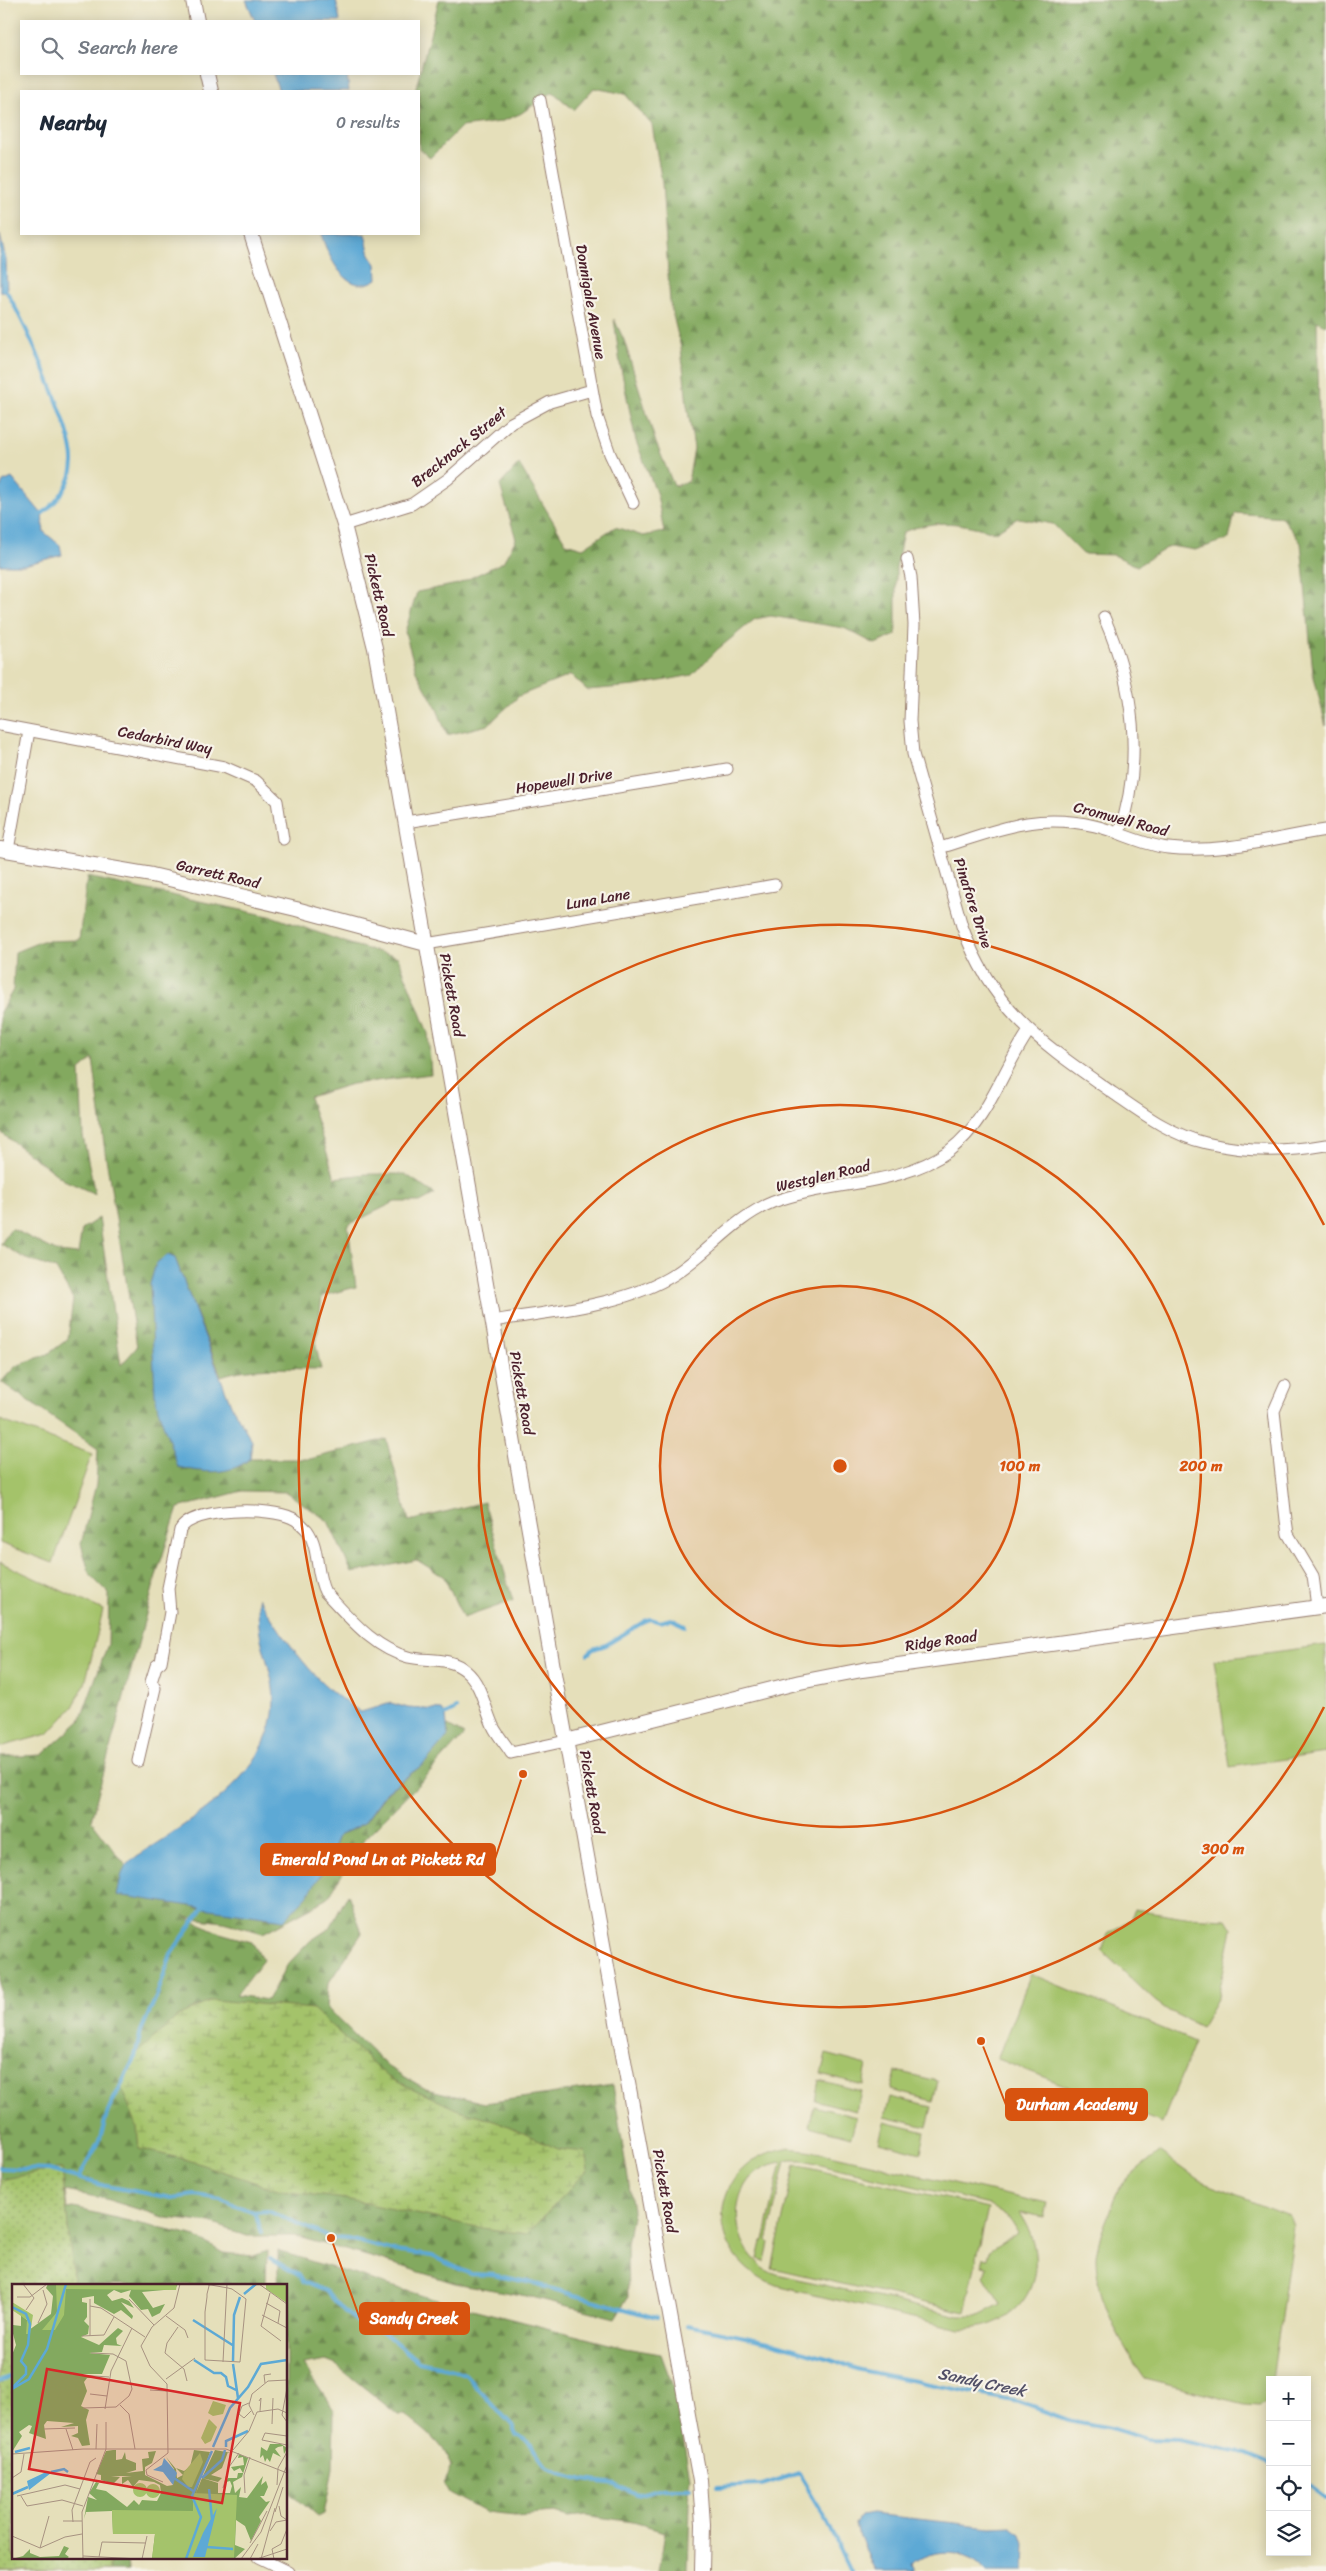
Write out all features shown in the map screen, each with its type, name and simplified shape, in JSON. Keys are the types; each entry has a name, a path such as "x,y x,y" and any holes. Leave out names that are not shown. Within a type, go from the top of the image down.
{"street":[{"path":"194,0 197,20"},
{"path":"207,75 211,90"},
{"name":"Donnigale Avenue","path":"540,100 592,390 604,438 633,503"},
{"name":"Pickett Road","path":"251,235 344,525 374,648 566,1741 700,2481 703,2524 702,2571"},
{"name":"Brecknock Street","path":"344,525 412,504 448,479 511,422 550,402 592,390"},
{"name":"Pinafore Drive","path":"907,558 914,625 911,736 919,776 962,926 977,962 1008,1009 1029,1031 1166,1129 1204,1143 1228,1148 1268,1150 1326,1145"},
{"path":"1104,617 1120,660 1134,734 1132,785 1119,833"},
{"name":"Cedarbird Way","path":"0,725 164,754 224,767 256,781 277,802 284,839"},
{"path":"4,850 29,731"},
{"name":"Hopewell Drive","path":"406,822 728,769"},
{"name":"Cromwell Road","path":"940,848 1014,824 1051,819 1097,826 1167,848 1217,849 1240,847 1326,830"},
{"name":"Garrett Road","path":"4,850 152,875 288,907 426,944"},
{"name":"Luna Lane","path":"426,944 775,885"},
{"name":"Westglen Road","path":"493,1320 589,1304 638,1292 681,1270 738,1223 770,1204 804,1193 891,1175 938,1159 962,1138 981,1115 1002,1082 1017,1050 1029,1031"},
{"path":"1285,1386 1274,1411 1288,1534 1313,1576 1322,1606"},
{"path":"138,1761 155,1688 150,1682 156,1666 161,1662 165,1648 170,1612 168,1588 180,1530 183,1525 198,1518 241,1511 281,1514 298,1522 307,1530 312,1541 321,1585 325,1592 372,1639 401,1654 447,1661 467,1672 480,1691 494,1729 511,1753 566,1741"},
{"name":"Ridge Road","path":"566,1741 800,1682 895,1664 1322,1606"},
{"path":"261,2558 288,2571"}],"green space":[{"path":"439,0 1326,0 1326,326 1317,321 1320,453 1326,548 1326,726 1313,673 1301,543 1282,517 1235,513 1229,539 1195,550 1170,546 1137,566 1114,555 1083,554 1053,524 1018,518 995,532 949,523 916,528 903,532 896,568 896,635 875,644 844,628 771,616 755,619 718,649 692,675 635,686 587,690 571,675 519,696 488,725 447,735 437,709 416,671 405,632 417,592 458,584 503,562 516,539 500,485 519,464 566,543 583,548 615,527 643,536 664,532 657,495 636,441 620,364 614,319 624,340 656,443 674,486 688,482 694,448 681,348 670,303 662,183 652,125 625,94 594,88 574,110 553,92 520,114 500,122 461,127 430,158 420,150 420,90 415,90"},
{"path":"87,877 274,917 353,945 398,957 428,1033 431,1074 352,1084 309,1097 335,1178 365,1174 405,1174 435,1194 420,1202 395,1202 348,1225 356,1287 322,1296 316,1346 321,1369 258,1369 221,1376 176,1261 238,1467 250,1459 310,1459 386,1439 409,1521 484,1502 513,1601 463,1618 444,1577 417,1560 352,1573 328,1521 286,1492 242,1491 178,1508 157,1573 91,1820 127,1867 117,1895 324,1870 338,1836 364,1823 388,1791 425,1763 448,1726 464,1735 424,1779 364,1839 327,1899 263,1933 223,1922 186,1917 220,1933 252,1942 263,1960 236,1995 267,2000 288,1964 310,1941 330,1928 348,1894 362,1933 328,1984 326,2007 388,2067 426,2089 485,2103 613,2085 633,2210 627,2244 628,2297 615,2318 532,2297 455,2283 294,2236 247,2236 211,2223 167,2218 102,2198 65,2191 67,2209 74,2208 196,2237 223,2253 253,2256 267,2251 266,2281 265,2284 12,2284 12,2558 127,2558 128,2571 0,2571 0,1757 42,1755 80,1721 108,1644 109,1594 90,1575 81,1544 96,1484 98,1449 1,1382 16,1366 48,1354 68,1339 73,1299 56,1269 26,1259 1,1244 11,1228 58,1252 78,1254 82,1229 99,1218 121,1365 137,1347 105,1152 93,1059 80,1070 83,1136 95,1194 64,1180 0,1132 0,1012 13,990 15,952 42,941 79,940"},
{"path":"0,1420 92,1454 53,1563 0,1543"},
{"path":"0,1562 103,1610 85,1684 73,1707 48,1734 0,1747"},
{"path":"1326,1645 1326,1753 1230,1767 1214,1660"},
{"path":"1134,1909 1186,1917 1226,1919 1232,1929 1218,1997 1201,2027 1169,2011 1155,2001 1102,1951 1108,1934 1132,1918"},
{"path":"1031,1974 1195,2042 1162,2123 997,2059"},
{"path":"214,2000 313,2009 388,2077 456,2109 497,2121 558,2149 585,2152 588,2170 527,2234 482,2228 345,2199 281,2191 188,2160 139,2149 137,2127 121,2086 136,2054 179,2015"},
{"path":"826,2054 867,2065 863,2085 821,2074"},
{"path":"896,2071 938,2081 933,2101 891,2090"},
{"path":"819,2080 861,2091 856,2111 815,2100"},
{"path":"890,2097 932,2107 927,2127 885,2117"},
{"path":"814,2106 856,2117 851,2137 809,2126"},
{"path":"884,2122 925,2132 921,2153 879,2142"},
{"path":"785,2148 808,2150 1047,2204 1044,2217 1019,2212 1030,2233 1035,2253 1035,2273 1029,2291 1018,2307 1003,2319 984,2326 960,2329 776,2286 752,2273 735,2255 725,2234 723,2213 727,2191 739,2172 759,2157","holes":["803,2160 988,2204 1008,2217 1018,2233 990,2250 988,2259 984,2258 982,2266 987,2267 984,2276 1001,2304 977,2316 959,2316 776,2274 759,2263 747,2249 739,2231 737,2213 740,2195 749,2180 763,2168 782,2162 764,2240 761,2242 757,2259 765,2261 769,2243 767,2240 786,2161"]},
{"path":"1160,2152 1199,2180 1289,2215 1294,2225 1273,2376 1266,2376 1266,2402 1260,2405 1244,2404 1145,2379 1128,2352 1105,2304 1100,2288 1096,2256 1102,2231 1114,2198 1133,2173"},
{"path":"795,2164 988,2208 965,2312 772,2268"},
{"path":"62,2168 74,2284 12,2284 12,2558 107,2558 109,2571 0,2571 0,2180"},
{"path":"278,2251 433,2299 625,2348 661,2354 675,2392 690,2477 688,2493 690,2504 688,2571 659,2571 665,2531 633,2522 586,2515 568,2517 555,2513 515,2516 486,2513 449,2493 444,2484 452,2467 445,2451 439,2444 405,2415 398,2415 336,2365 326,2361 303,2365 334,2410 333,2469 324,2514 318,2517 288,2491 288,2284 278,2284"}],"water":[{"path":"246,0 336,0 340,20 255,20"},
{"path":"273,75 347,75 349,90 279,90"},
{"path":"0,235 6,260 7,292 0,292"},
{"path":"321,235 365,235 370,255 376,264 377,279 366,284 357,284 340,272 328,253"},
{"path":"12,478 42,514 44,532 60,545 62,555 24,565 0,565 0,489 3,482"},
{"path":"168,1255 175,1258 231,1405 252,1441 250,1459 224,1471 206,1472 178,1467 158,1409 155,1394 150,1284 156,1263"},
{"path":"258,1597 303,1661 316,1676 345,1702 361,1712 391,1703 408,1708 442,1710 446,1716 448,1736 425,1763 387,1791 364,1823 338,1836 324,1870 307,1896 284,1920 117,1895 127,1865 198,1815 232,1787 258,1754 268,1735 273,1714 274,1694 260,1634"},
{"path":"872,2514 991,2527 1012,2526 1022,2533 1025,2542 1024,2571 986,2571 972,2558 951,2553 920,2559 913,2565 916,2571 874,2571 857,2533 855,2523 860,2516"}],"waterway":[{"path":"7,292 47,377 66,427 71,447 73,463 67,485 59,498 42,514"},
{"path":"588,1654 593,1649 606,1645 651,1619 660,1622 671,1619 685,1626"},
{"path":"445,1715 456,1709"},
{"path":"79,2177 99,2142 108,2111 135,2057 141,2031 157,1995 171,1954 205,1905"},
{"name":"Sandy Creek","path":"0,2168 49,2170 106,2186 172,2198 195,2195 221,2199 254,2212 268,2211 331,2238 348,2239 394,2251 432,2256 470,2274 493,2275 528,2282 657,2318"},
{"path":"254,2212 262,2232"},
{"path":"270,2258 300,2276 304,2282 326,2291 346,2313 362,2325 382,2331 419,2362 447,2368 465,2375 512,2425 516,2434 526,2440 549,2468 584,2480 616,2484 636,2495 662,2488 690,2488"},
{"name":"Sandy Creek","path":"687,2325 769,2342 827,2358 860,2370 1019,2402 1068,2420 1111,2428 1146,2439 1178,2440 1246,2454 1266,2462"},
{"path":"0,2381 12,2376"},
{"path":"717,2487 762,2485 799,2473 823,2513 851,2571"},
{"name":"Sandy Creek","path":"1311,2488 1326,2499"}],"place":[{"name":"Emerald Pond Ln at Pickett Rd","path":"523,1774"},
{"name":"Durham Academy","path":"981,2041"},
{"name":"Sandy Creek","path":"331,2238"}]}
